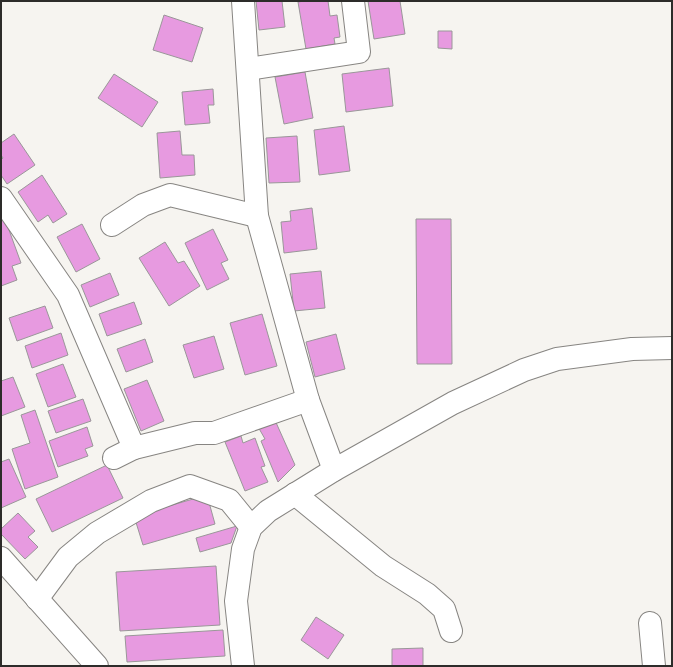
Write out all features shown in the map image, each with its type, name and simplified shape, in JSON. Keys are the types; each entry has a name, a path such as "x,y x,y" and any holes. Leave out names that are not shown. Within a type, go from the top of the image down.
{"street":[{"path":"243,1 257,216 308,400 334,470"},
{"path":"248,69 359,52 353,1"},
{"path":"112,224 143,205 170,195 257,216"},
{"path":"1,198 68,295 134,448"},
{"path":"243,666 236,601 243,549 251,527 268,511 334,470 453,403 524,370 556,360 632,349 672,348"},
{"path":"114,458 134,448 196,433 214,433 308,400"},
{"path":"37,598 68,557 97,533 151,501 190,486 229,500 251,527"},
{"path":"294,494 383,566 432,599 444,609 451,631"},
{"path":"1,558 97,666"},
{"path":"650,623 654,666"}],"building":[{"path":"256,1 282,1 285,27 259,30"},
{"path":"328,1 330,16 337,15 340,37 334,38 335,44 306,49 298,2"},
{"path":"368,1 400,1 405,34 374,39"},
{"path":"164,15 203,28 192,62 153,50"},
{"path":"438,31 452,31 452,49 438,48"},
{"path":"389,68 393,106 346,112 342,74"},
{"path":"305,72 313,118 284,124 275,77"},
{"path":"114,74 158,102 142,127 98,98"},
{"path":"213,89 214,105 208,105 210,123 185,125 182,92"},
{"path":"344,126 350,171 319,175 314,130"},
{"path":"180,131 182,155 194,155 195,175 160,178 157,133"},
{"path":"14,134 35,165 7,184 1,175 1,160 3,158 1,155 1,143"},
{"path":"297,136 300,182 269,183 266,138"},
{"path":"42,175 67,214 53,223 48,215 38,222 18,192"},
{"path":"312,208 317,249 284,253 281,222 291,221 290,211"},
{"path":"5,219 21,263 12,266 17,280 1,286 1,220"},
{"path":"416,219 451,219 452,364 417,364"},
{"path":"82,224 100,259 76,272 57,237"},
{"path":"213,229 228,260 221,263 229,279 207,290 185,243"},
{"path":"165,242 178,263 184,261 200,286 169,306 139,258"},
{"path":"321,271 325,308 294,311 290,274"},
{"path":"110,273 119,295 90,307 81,285"},
{"path":"134,302 142,324 107,336 99,314"},
{"path":"45,306 53,328 17,341 9,318"},
{"path":"262,314 277,366 245,375 230,323"},
{"path":"61,333 68,355 32,368 25,346"},
{"path":"336,334 345,369 315,377 306,342"},
{"path":"214,336 224,369 194,378 183,345"},
{"path":"145,339 153,362 126,372 117,349"},
{"path":"63,364 76,397 48,407 36,374"},
{"path":"13,377 25,407 1,416 1,381"},
{"path":"147,380 164,421 141,431 124,389"},
{"path":"83,399 91,421 56,433 48,411"},
{"path":"35,410 58,477 25,489 12,449 30,443 21,415"},
{"path":"274,418 295,465 278,482 261,441 265,439 257,425"},
{"path":"87,427 93,446 85,449 88,456 58,467 49,441"},
{"path":"241,436 243,443 255,438 265,466 261,467 268,482 245,491 225,442"},
{"path":"9,459 26,497 1,508 1,462"},
{"path":"107,465 123,498 52,532 36,499"},
{"path":"207,495 215,524 143,545 134,516"},
{"path":"18,513 35,531 28,537 38,547 25,559 1,534 1,529"},
{"path":"237,526 231,543 200,552 196,538"},
{"path":"216,566 220,625 120,631 116,572"},
{"path":"316,617 344,635 328,659 301,640"},
{"path":"223,630 225,656 127,662 125,636"},
{"path":"423,648 423,666 392,666 392,649"}]}
